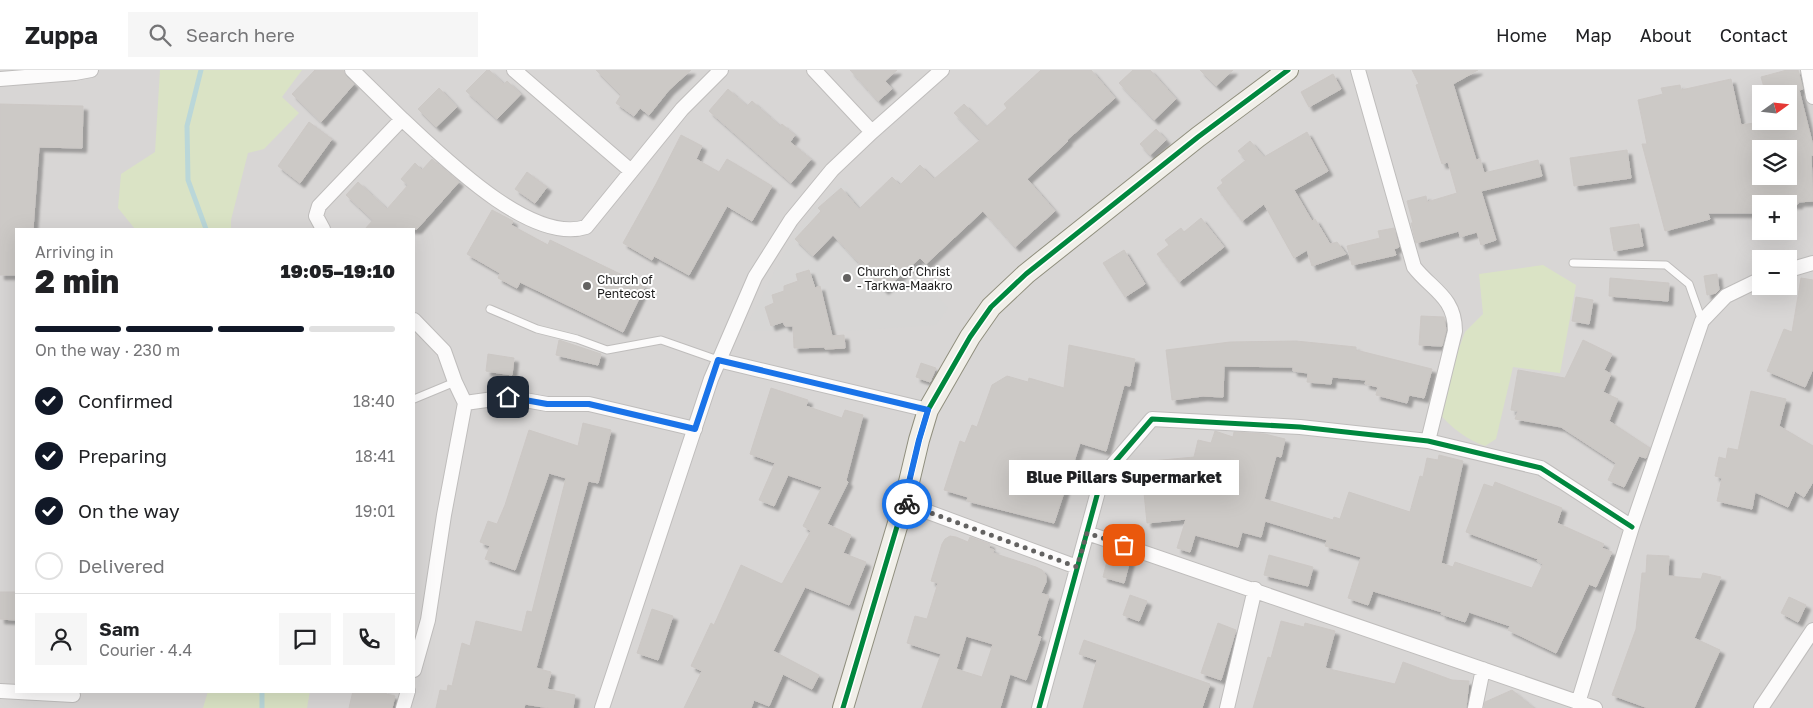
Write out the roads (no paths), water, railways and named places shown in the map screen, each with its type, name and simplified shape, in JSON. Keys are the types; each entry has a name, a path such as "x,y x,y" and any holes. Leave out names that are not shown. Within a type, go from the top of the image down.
{"street":[{"path":"0,79 91,70"},
{"path":"352,70 466,178 523,216 564,230 577,230 586,227 682,109 721,70"},
{"path":"514,70 631,171"},
{"path":"814,70 872,132"},
{"path":"602,708 718,360 755,277 791,220 832,170 942,70"},
{"path":"843,708 904,503 928,410 966,344 991,307 1026,274 1198,137 1288,70"},
{"path":"1358,70 1414,267 1422,278 1436,288 1450,305 1455,317 1455,331 1428,441"},
{"path":"1808,70 1813,98"},
{"path":"322,228 316,216 319,206 402,119"},
{"path":"1797,268 1813,263"},
{"path":"1578,703 1632,527 1702,322 1726,296 1752,283"},
{"path":"415,321 444,351 465,403 444,515 428,620 415,666"},
{"path":"718,360 928,410"},
{"path":"465,403 508,397 547,404 589,404 695,429"},
{"path":"1039,708 1102,477 1152,419 1300,427 1428,441 1541,468 1632,527"},
{"path":"904,503 1077,567"},
{"path":"1087,533 1595,708"},
{"path":"1228,708 1254,589"},
{"path":"1761,708 1813,630"},
{"path":"1475,708 1483,669"},
{"path":"0,691 15,692"},
{"path":"21,693 73,698"},
{"path":"403,708 407,693"}],"lane":[{"path":"1573,263 1666,265 1689,284 1702,322"},
{"path":"490,309 537,329 607,350 661,340 718,360"},
{"path":"415,399 455,382"}],"waterway":[{"path":"201,70 187,126 188,180 206,228"},
{"path":"262,693 262,708"}],"place":[{"name":"Church of Christ - Tarkwa-Maakro","path":"847,278"},
{"name":"Church of Pentecost","path":"587,286"},
{"name":"Blue Pillars Supermarket","path":"1124,545"}]}
